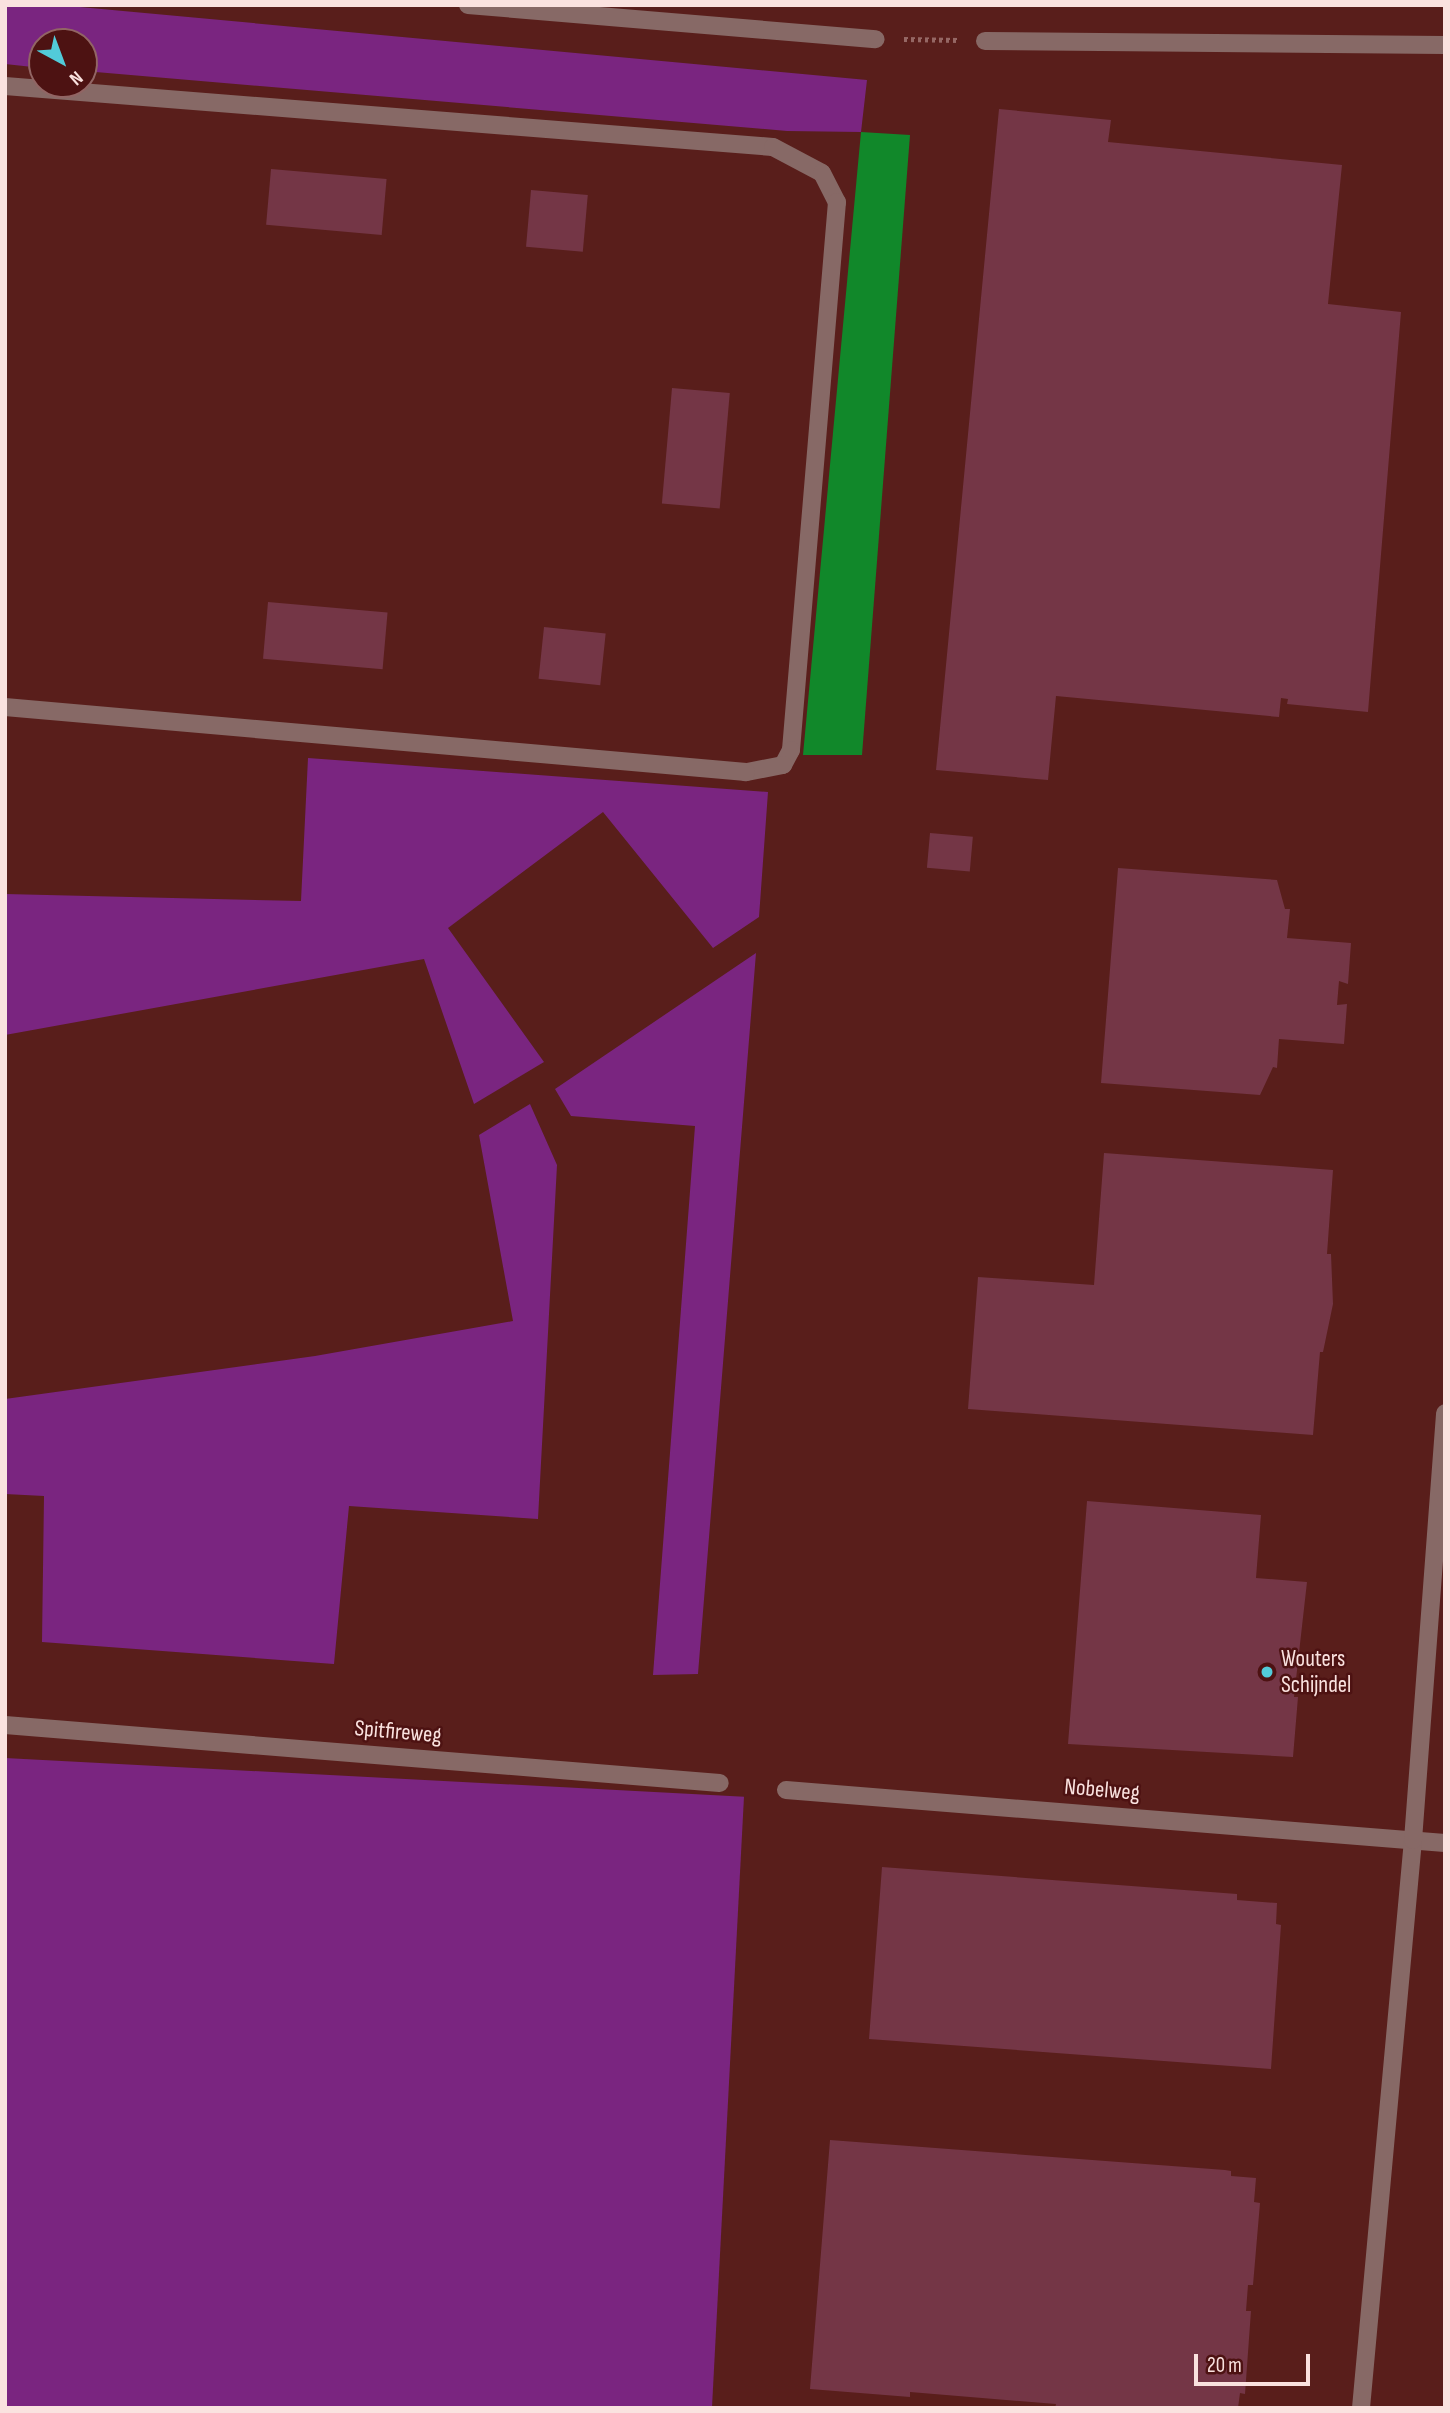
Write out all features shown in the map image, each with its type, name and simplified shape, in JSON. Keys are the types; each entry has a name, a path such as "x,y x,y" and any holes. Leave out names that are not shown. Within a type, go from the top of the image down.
{"street":[{"path":"468,5 876,39"},
{"path":"985,41 1445,45"},
{"path":"5,86 773,147 822,173 837,202 791,750 783,765 746,772 5,707"},
{"path":"1362,2408 1413,1840 1445,1413"},
{"name":"Spitfireweg","path":"5,1725 720,1783"},
{"name":"Nobelweg","path":"786,1790 1445,1843"}],"path":[{"path":"876,39 985,41"}],"shaded area":[{"path":"5,5 58,5 867,80 861,132 787,131 98,72 98,28 28,28 28,66 5,64"},
{"path":"861,132 910,135 862,755 803,755"},
{"path":"308,758 768,792 759,917 713,948 603,812 448,928 544,1062 474,1104 424,959 5,1035 5,894 301,901"},
{"path":"756,953 698,1674 653,1675 695,1126 571,1116 555,1089"},
{"path":"530,1104 557,1165 538,1519 349,1506 334,1664 42,1642 44,1496 5,1494 5,1399 315,1356 513,1321 479,1135"},
{"path":"5,1758 744,1797 712,2408 5,2408"}],"building":[{"path":"999,109 1111,120 1108,142 1342,165 1328,304 1401,312 1368,712 1287,704 1288,699 1281,698 1279,717 1056,696 1048,780 936,770"},
{"path":"271,169 387,179 382,235 266,225"},
{"path":"531,190 588,195 583,252 526,247"},
{"path":"672,388 730,393 720,509 662,504"},
{"path":"268,602 388,612 383,669 263,659"},
{"path":"544,627 606,633 600,685 539,679"},
{"path":"930,833 973,837 970,872 927,868"},
{"path":"1118,868 1277,880 1285,909 1290,909 1287,938 1351,943 1348,984 1339,981 1337,1005 1347,1004 1344,1044 1279,1039 1277,1068 1273,1067 1260,1095 1101,1083"},
{"path":"1104,1153 1333,1170 1327,1254 1331,1254 1333,1304 1323,1352 1320,1352 1313,1435 968,1409 978,1277 1094,1285"},
{"path":"1087,1501 1261,1515 1256,1578 1307,1582 1294,1697 1298,1697 1293,1757 1068,1744"},
{"path":"882,1867 1237,1894 1237,1900 1277,1903 1276,1924 1281,1925 1271,2069 869,2039"},
{"path":"830,2140 1225,2170 1231,2171 1231,2176 1256,2178 1254,2202 1260,2203 1253,2285 1248,2285 1246,2311 1251,2311 1245,2394 1240,2393 1238,2408 1055,2408 1056,2404 910,2392 910,2397 810,2389"}],"place":[{"name":"Wouters Schijndel","path":"1267,1672"}]}
